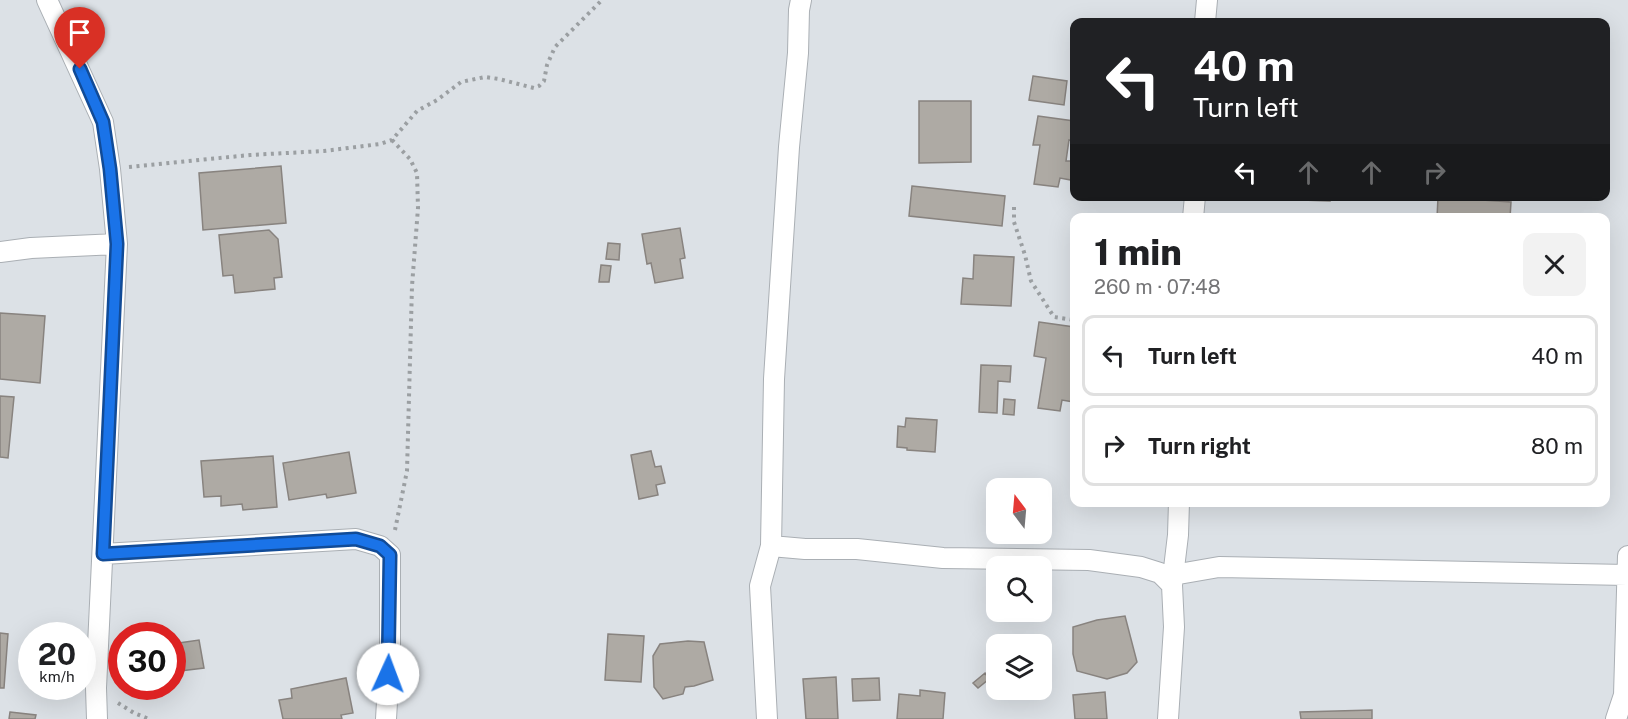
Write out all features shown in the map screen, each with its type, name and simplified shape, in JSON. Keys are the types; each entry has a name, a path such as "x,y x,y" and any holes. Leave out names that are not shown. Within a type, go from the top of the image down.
{"street":[{"path":"47,0 103,122 117,244 96,688 98,719"},
{"path":"767,719 760,586 771,546 774,379 801,0"},
{"path":"1205,18 1207,0"},
{"path":"0,252 32,248 117,244"},
{"path":"1168,719 1174,627 1172,580 1179,507"},
{"path":"103,554 356,539 380,546 390,555 390,651 386,719"},
{"path":"771,546 805,549 857,549 944,558 1089,560 1141,567 1160,573 1172,580 1219,567 1628,565 1626,695 1617,719"}],"path":[{"path":"110,169 249,155 324,151 380,144 392,140 417,111 437,100 461,82 485,77 534,87 539,86 544,81 547,65 555,47 603,0"},
{"path":"390,555 407,471 412,286 418,208 417,173 410,159 392,140"},
{"path":"1014,207 1014,222 1031,281 1054,317 1070,319"},
{"path":"96,688 134,713 149,719"}],"building":[{"path":"1033,76 1067,81 1064,105 1029,100"},
{"path":"919,101 971,101 971,162 919,163"},
{"path":"1038,116 1070,120 1070,140 1066,161 1070,161 1070,180 1060,178 1058,187 1034,184 1040,145 1033,145"},
{"path":"281,166 286,223 203,230 199,173"},
{"path":"912,186 1005,196 1002,226 909,216"},
{"path":"1438,201 1511,202 1510,213 1437,213"},
{"path":"680,228 685,258 680,259 683,278 655,283 651,263 647,264 642,234"},
{"path":"269,230 278,239 282,277 274,278 275,289 235,293 233,275 223,276 219,235"},
{"path":"608,243 620,244 619,260 606,259"},
{"path":"974,255 1014,257 1011,306 961,304 963,278 973,279"},
{"path":"601,265 611,266 609,282 599,282"},
{"path":"0,313 45,316 40,383 0,379"},
{"path":"1039,322 1070,326 1070,401 1062,400 1060,411 1038,408 1046,358 1034,356"},
{"path":"981,365 1011,366 1010,382 998,381 997,413 979,412"},
{"path":"0,396 14,397 8,458 0,457"},
{"path":"1004,399 1015,400 1014,415 1003,414"},
{"path":"906,418 937,420 935,452 897,447 898,426 905,427"},
{"path":"651,451 655,467 661,466 665,483 656,485 658,495 639,499 631,455"},
{"path":"349,452 356,493 327,498 326,494 289,500 283,463"},
{"path":"273,456 277,507 243,510 242,504 221,506 221,496 204,497 201,461"},
{"path":"1125,616 1137,662 1127,673 1107,679 1077,671 1073,654 1073,627 1097,620"},
{"path":"0,633 8,634 4,688 0,688"},
{"path":"608,634 644,636 641,682 605,680"},
{"path":"199,640 204,668 186,670 186,642"},
{"path":"704,642 713,680 685,687 683,694 663,699 654,687 653,656 660,644"},
{"path":"985,673 986,681 978,688 973,683"},
{"path":"836,677 838,719 806,719 803,679"},
{"path":"346,678 353,713 341,715 342,719 283,719 279,700 292,698 291,689"},
{"path":"879,678 880,700 853,701 852,679"},
{"path":"920,690 945,693 943,719 897,719 899,694 920,696"},
{"path":"1105,692 1107,719 1075,719 1073,695"},
{"path":"1372,710 1372,719 1301,719 1300,712"},
{"path":"10,712 36,715 35,719 9,719"}],"route":[{"path":"80,69 103,122 117,244 103,554 356,539 380,546 390,555 388,674"}]}
